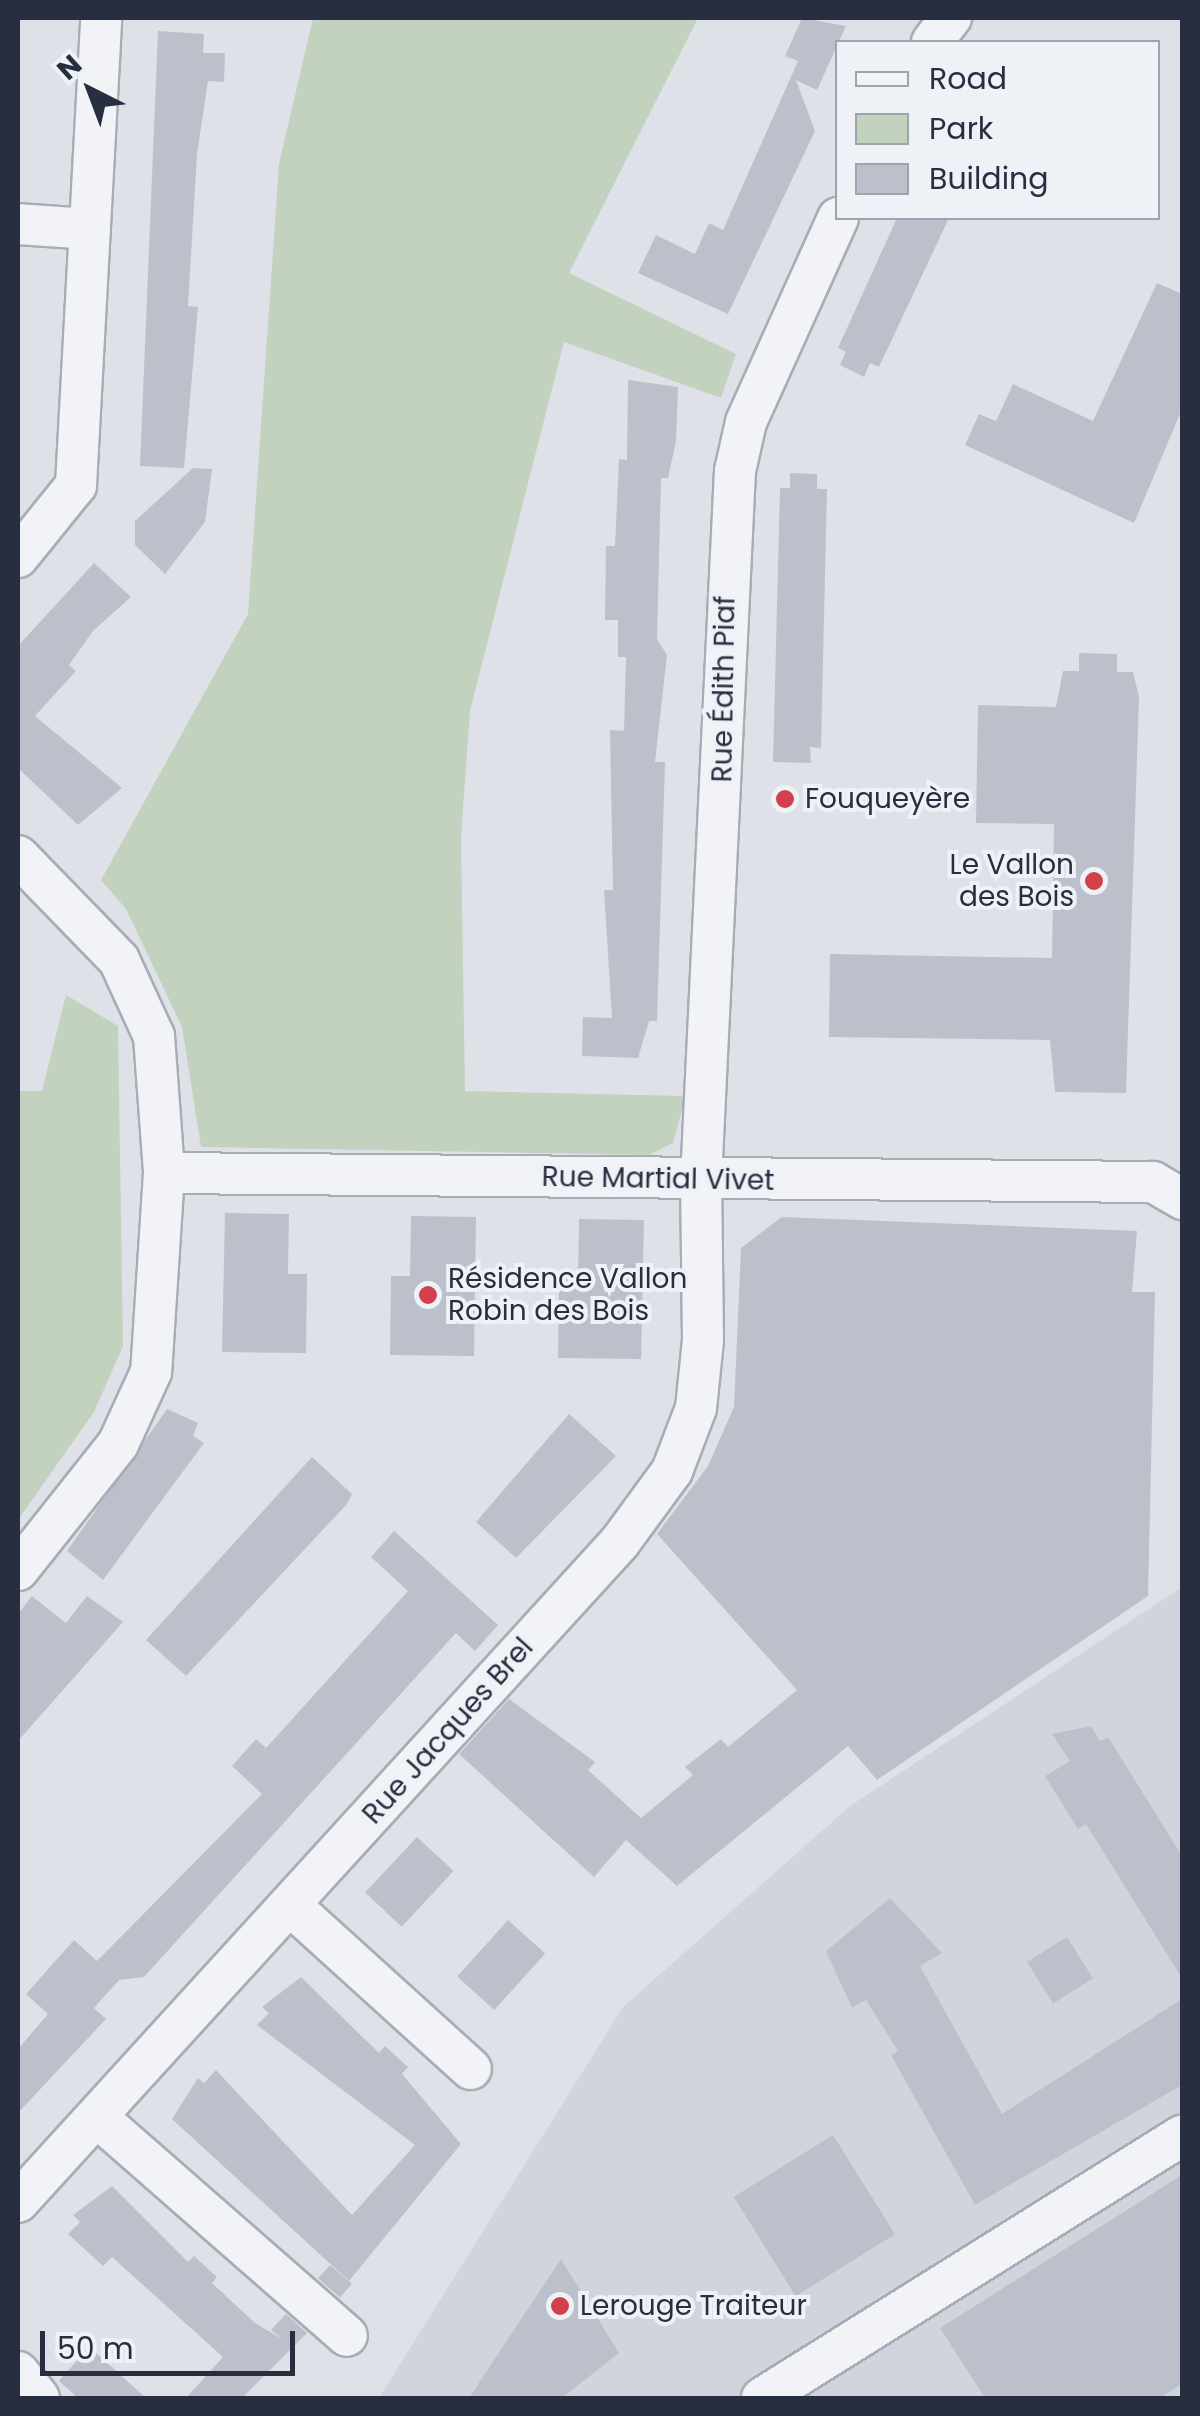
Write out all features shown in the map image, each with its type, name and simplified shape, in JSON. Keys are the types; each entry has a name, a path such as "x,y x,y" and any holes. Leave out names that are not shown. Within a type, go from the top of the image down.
{"street":[{"path":"18,557 76,485 102,18"},
{"path":"934,40 951,18"},
{"name":"Rue Édith Piaf","path":"701,1181 735,471 746,422 837,220"},
{"path":"18,224 90,229"},
{"path":"18,856 120,960 154,1036 164,1172 150,1372 118,1444 18,1570"},
{"name":"Rue Martial Vivet","path":"164,1172 701,1181 1173,1181"},
{"name":"Rue Jacques Brel","path":"18,2202 620,1542 672,1471 696,1408 703,1340 701,1181"},
{"path":"290,1905 471,2069"},
{"path":"97,2118 346,2336"},
{"path":"762,2398 1182,2136"},
{"path":"18,2372 39,2398"}],"shaded area":[{"path":"1182,1587 1182,2398 379,2398 623,2007 850,1806"}],"green space":[{"path":"313,18 698,18 569,273 736,354 721,398 564,342 470,711 461,838 465,1091 686,1096 673,1143 649,1155 201,1147 182,1027 126,909 101,880 248,614 279,164"},
{"path":"66,995 118,1026 123,1346 94,1412 18,1520 18,1091 42,1091"}],"building":[{"path":"802,18 846,26 840,40 835,40 835,50 817,90 796,80 815,131 728,314 638,273 656,235 695,254 709,223 723,230 798,61 785,56"},
{"path":"158,31 204,34 203,53 225,53 224,82 208,81 197,154 188,306 198,307 184,468 140,466"},
{"path":"896,220 948,220 879,367 870,363 864,377 840,365 846,352 838,348"},
{"path":"1157,283 1182,294 1182,409 1134,523 965,445 979,414 996,421 1013,384 1093,421"},
{"path":"628,380 678,387 676,441 668,478 661,478 657,639 667,655 655,762 665,762 657,1021 649,1021 638,1058 582,1056 583,1017 612,1018 604,890 613,890 610,730 624,731 626,657 618,657 618,620 605,620 606,546 615,546 619,459 627,460"},
{"path":"193,468 212,469 205,522 165,574 135,545 135,521"},
{"path":"790,473 817,474 817,489 827,489 821,748 810,747 811,763 773,762 780,488 790,488"},
{"path":"94,563 131,597 93,631 69,665 76,671 35,716 122,788 78,825 18,768 18,646"},
{"name":"Le Vallon des Bois","path":"1079,653 1117,654 1117,672 1133,672 1139,697 1126,1093 1055,1092 1050,1040 829,1037 830,954 1052,958 1054,824 976,823 978,705 1056,707 1063,671 1079,671"},
{"path":"225,1213 289,1214 288,1274 307,1274 306,1353 222,1352"},
{"name":"Résidence Vallon Robin des Bois","path":"411,1216 476,1217 474,1356 390,1355 391,1276 410,1276"},
{"path":"782,1217 1137,1231 1132,1292 1155,1292 1148,1596 877,1780 848,1746 677,1886 626,1840 594,1877 459,1754 509,1699 595,1762 588,1770 641,1818 693,1775 685,1767 721,1739 728,1747 797,1690 657,1534 708,1466 734,1407 741,1248"},
{"name":"Résidence Vallon Robin des Bois","path":"579,1219 644,1220 641,1359 558,1358 559,1278 578,1279"},
{"path":"167,1409 198,1423 193,1436 204,1443 103,1580 67,1551"},
{"path":"569,1414 616,1456 516,1558 476,1522"},
{"path":"312,1457 352,1494 347,1504 186,1676 146,1640"},
{"path":"394,1531 498,1625 475,1651 456,1633 144,1977 119,1980 94,2008 106,2019 18,2113 18,2049 48,2014 26,1994 74,1940 97,1961 262,1794 232,1766 256,1739 266,1748 408,1591 371,1557"},
{"path":"32,1596 66,1623 87,1596 123,1622 18,1741 18,1614"},
{"path":"1091,1726 1100,1741 1108,1737 1182,1856 1182,1978 1086,1824 1078,1829 1045,1776 1070,1761 1052,1734"},
{"path":"417,1837 454,1871 402,1927 365,1893"},
{"path":"890,1898 942,1953 920,1966 1002,2114 1182,1999 1182,2085 975,2205 891,2055 898,2051 866,2000 852,2008 826,1951"},
{"path":"508,1920 545,1953 494,2010 457,1976"},
{"path":"1067,1937 1093,1979 1053,2003 1027,1962"},
{"path":"301,1977 379,2053 385,2046 408,2067 402,2074 461,2144 349,2281 172,2119 198,2078 204,2083 216,2070 352,2215 415,2145 257,2025 269,2013 262,2007"},
{"path":"833,2135 895,2234 796,2296 734,2197"},
{"path":"1182,2175 1182,2384 1160,2398 985,2398 940,2328"},
{"path":"112,2186 188,2262 194,2256 217,2277 212,2283 255,2323 282,2339 271,2330 286,2314 307,2333 242,2398 186,2398 223,2357 112,2257 103,2266 68,2234 80,2222 73,2215"},
{"name":"Lerouge Traiteur","path":"561,2259 619,2353 562,2398 469,2398"},
{"path":"330,2265 352,2284 340,2298 318,2279"},
{"path":"89,2347 146,2398 78,2398 59,2381"}],"place":[{"name":"Fouqueyère","path":"785,799"},
{"name":"Le Vallon des Bois","path":"1094,881"},
{"name":"Résidence Vallon Robin des Bois","path":"428,1295"},
{"name":"Lerouge Traiteur","path":"560,2306"}]}
